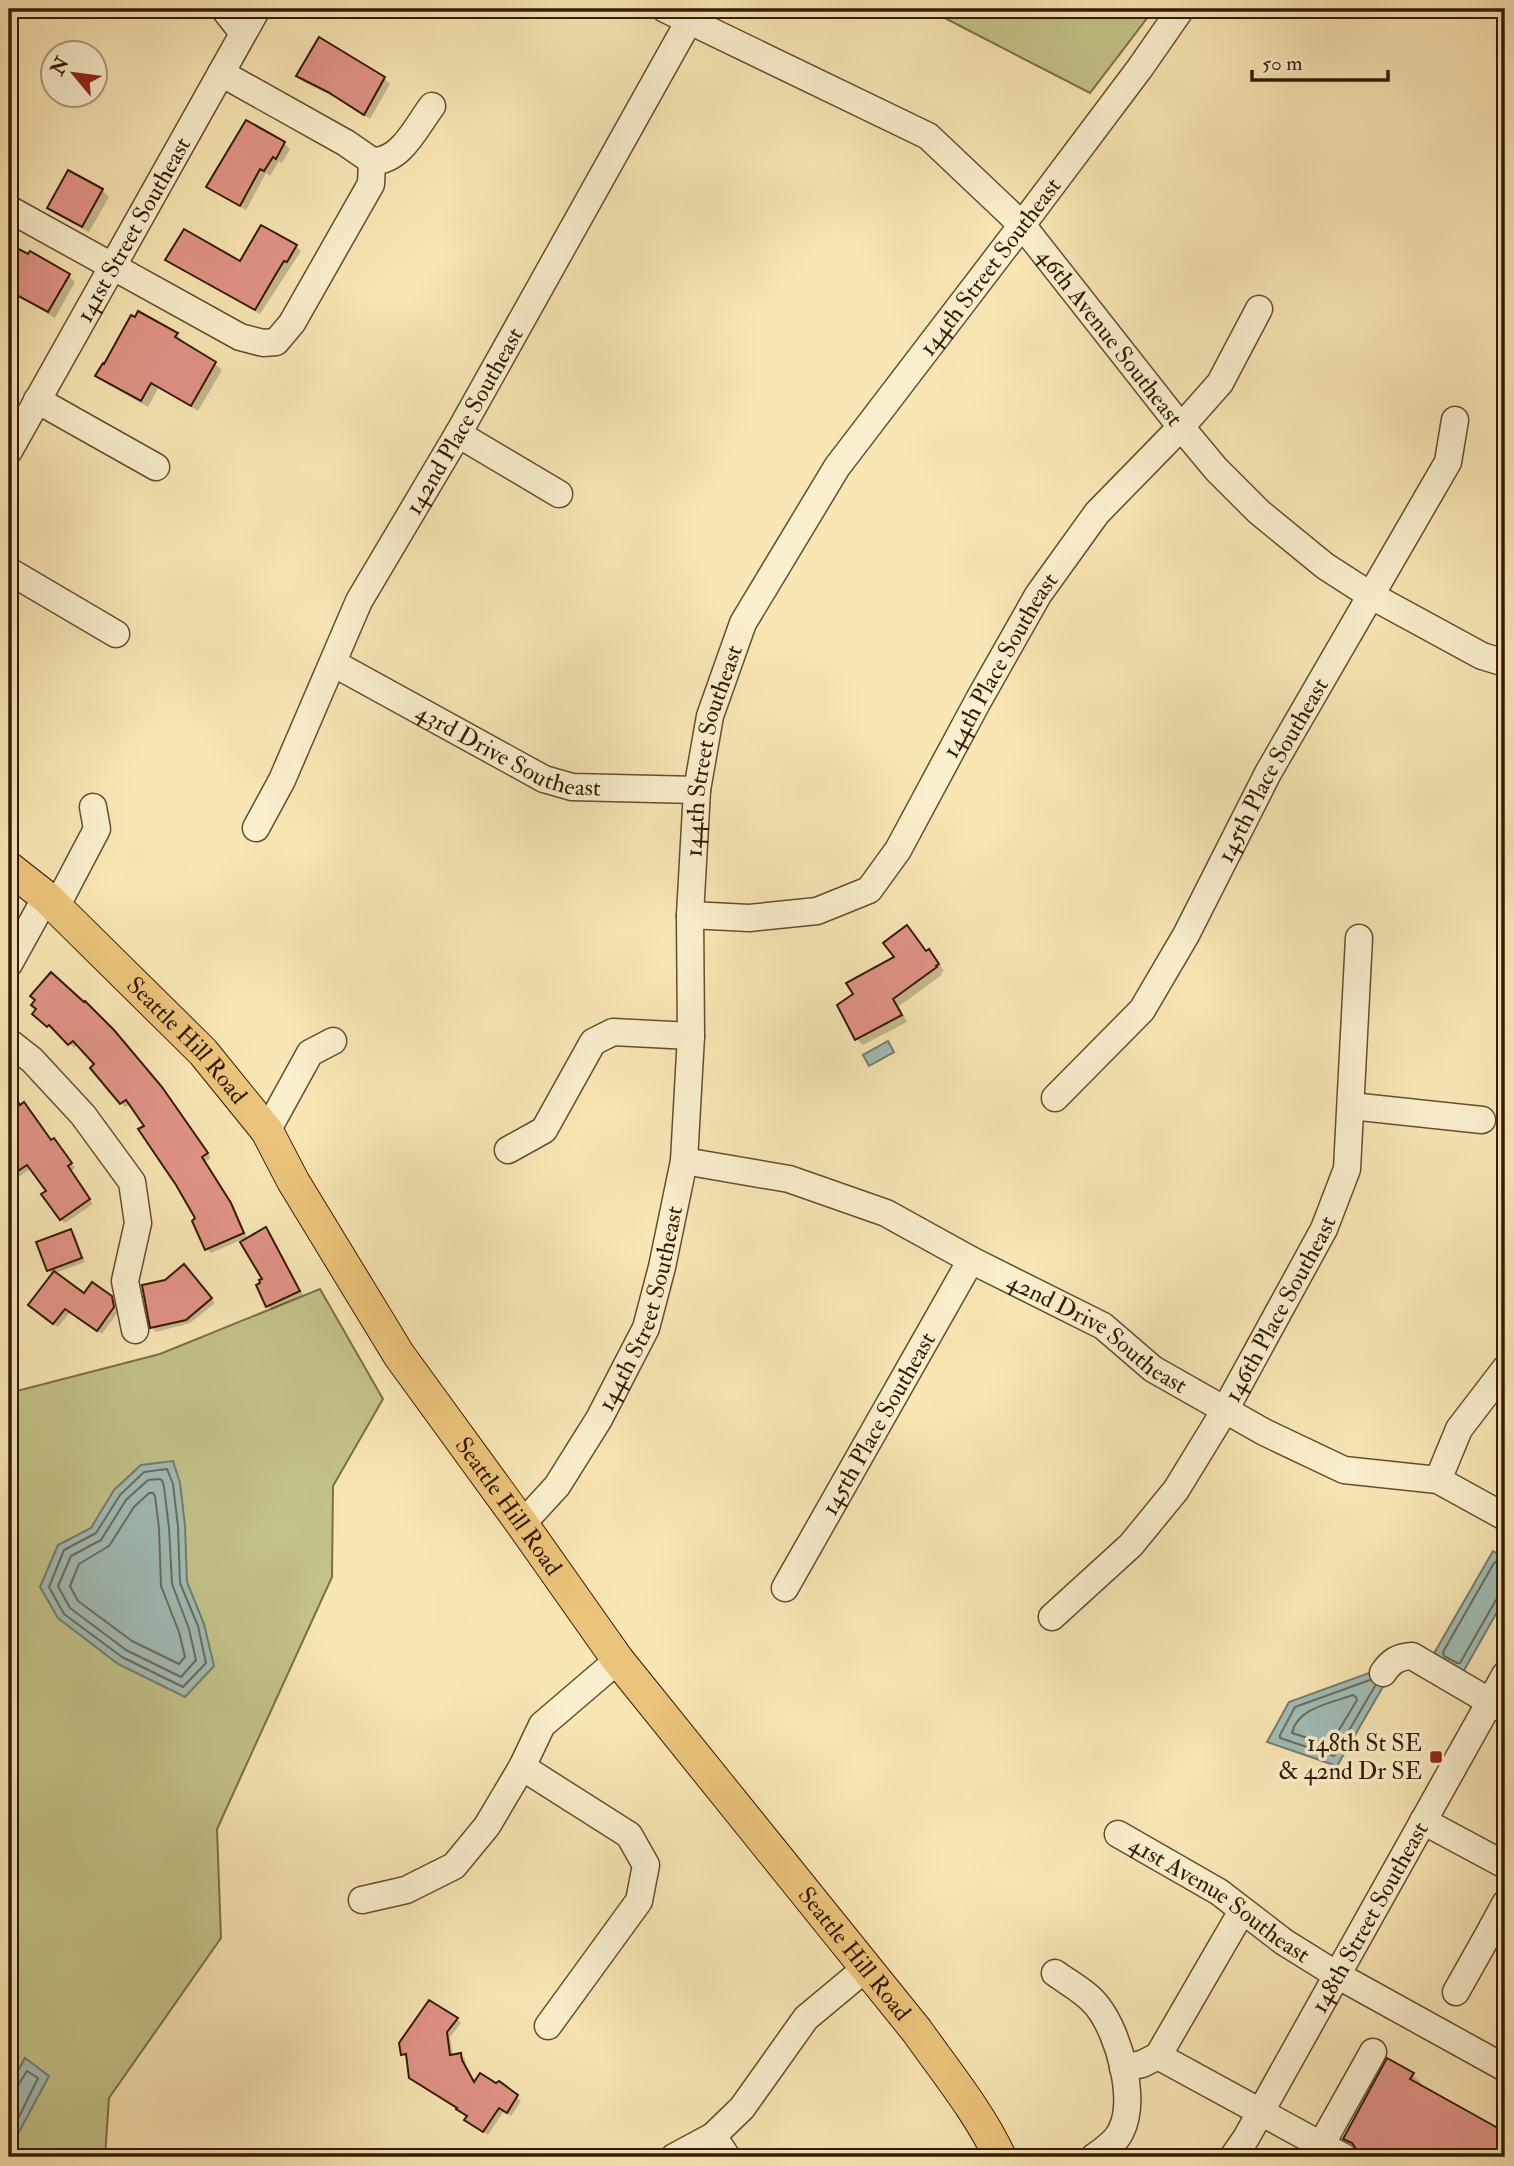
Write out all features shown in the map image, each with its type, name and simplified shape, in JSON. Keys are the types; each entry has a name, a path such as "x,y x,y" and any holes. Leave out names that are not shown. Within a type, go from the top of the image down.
{"main road":[{"name":"Seattle Hill Road","path":"9,868 51,902 203,1052 267,1131 293,1181 399,1355 618,1660 917,2031 991,2138 1000,2157"}],"street":[{"path":"224,9 243,33"},
{"name":"141st Street Southeast","path":"9,451 257,9"},
{"name":"46th Avenue Southeast","path":"665,9 928,136 1022,225 1181,427 1216,469 1259,512 1325,566 1370,594 1482,656 1505,663"},
{"name":"144th Street Southeast","path":"522,1524 557,1486 598,1419 646,1328 662,1267 684,1161 691,1036 690,915 697,790 710,716 743,623 837,467 1140,68 1181,9"},
{"name":"142nd Place Southeast","path":"256,828 282,780 359,601 458,434 689,21"},
{"path":"221,73 346,143 372,161 381,161 398,153 432,106"},
{"path":"9,209 240,337 263,344 276,342 292,323 371,184 372,161"},
{"name":"144th Place Southeast","path":"690,915 749,918 817,911 869,890 898,850 1038,595 1097,513 1220,383 1259,309"},
{"path":"37,400 156,467"},
{"name":"145th Place Southeast","path":"1055,1098 1142,1010 1186,935 1268,774 1448,462 1455,419"},
{"path":"458,434 559,494"},
{"path":"9,572 116,634"},
{"name":"43rd Drive Southeast","path":"333,663 544,779 572,787 697,790"},
{"path":"9,964 97,829 93,807"},
{"name":"146th Place Southeast","path":"1052,1617 1131,1545 1176,1490 1225,1410 1324,1230 1347,1169 1359,938"},
{"path":"508,1150 544,1129 593,1042 613,1032 691,1036"},
{"path":"267,1131 310,1053 333,1041"},
{"path":"9,1042 32,1060 83,1115 132,1182 138,1223 125,1281 135,1330"},
{"path":"1351,1106 1482,1121"},
{"name":"42nd Drive Southeast","path":"684,1161 789,1179 886,1213 971,1260 1103,1326 1153,1369 1264,1432 1344,1470 1438,1480 1505,1517"},
{"name":"145th Place Southeast","path":"785,1588 971,1260"},
{"path":"1438,1480 1459,1429 1505,1369"},
{"path":"1383,1673 1389,1664 1400,1657 1412,1656 1497,1706"},
{"path":"362,1900 406,1890 454,1866 487,1826 522,1767 542,1725 618,1660"},
{"name":"148th Street Southeast","path":"1233,2157 1423,1821 1497,1706 1505,1675"},
{"path":"522,1767 629,1835 646,1865 639,1901 548,2026"},
{"path":"1423,1821 1505,1865"},
{"name":"41st Avenue Southeast","path":"1118,1834 1219,1892 1284,1942 1336,1975 1505,2068"},
{"path":"1456,1992 1498,1932 1505,1904"},
{"path":"1123,2068 1142,2064 1158,2056 1242,1911"},
{"path":"674,2157 720,2147 743,2108 806,2018 866,1969"},
{"path":"1055,1973 1098,2006 1111,2031 1123,2068 1128,2102 1122,2130 1116,2139 1094,2157"},
{"path":"1158,2056 1260,2112 1327,2153 1373,2052"}],"green space":[{"path":"940,9 1154,9 1090,93 937,14"},
{"path":"320,1289 383,1399 333,1486 332,1577 217,1829 221,1938 109,2098 105,2157 27,2157 13,2144 25,2058 9,2088 9,1393 160,1354"}],"water":[{"path":"888,1041 894,1052 869,1066 863,1055"},
{"path":"173,1461 180,1483 185,1526 187,1582 204,1624 214,1666 185,1697 118,1664 58,1618 40,1587 58,1545 91,1528 114,1490 141,1465"},
{"path":"1493,1551 1505,1558 1505,1598 1462,1674 1432,1657"},
{"path":"1377,1670 1388,1678 1337,1766 1267,1742 1289,1702"},
{"path":"25,2058 49,2076 13,2143 27,2157 9,2157 9,2088"}],"building":[{"path":"319,37 385,77 364,115 296,76"},
{"path":"246,120 285,142 276,159 273,157 264,171 260,169 240,206 206,187"},
{"path":"68,170 103,189 82,227 47,208"},
{"path":"261,225 297,245 287,262 284,261 255,310 165,260 184,229 240,261"},
{"path":"9,244 28,254 30,251 70,274 48,312 9,291"},
{"path":"138,311 178,333 175,337 216,362 191,406 151,383 141,401 95,376 131,315 135,317"},
{"path":"907,925 939,964 893,999 902,1015 855,1040 837,1005 853,994 846,983 894,957 883,943"},
{"path":"51,972 114,1030 162,1087 208,1153 202,1157 231,1203 244,1233 205,1250 192,1221 195,1218 138,1129 144,1126 126,1100 120,1104 90,1068 94,1064 73,1041 68,1045 49,1025 47,1027 32,1014 36,1009 31,1005 35,1000 30,996"},
{"path":"9,1088 20,1105 24,1102 51,1140 54,1138 72,1163 68,1166 90,1199 60,1220 41,1194 46,1191 27,1165 9,1177"},
{"path":"266,1227 300,1291 266,1307 256,1285 262,1279 240,1242"},
{"path":"71,1229 82,1258 47,1271 36,1242"},
{"path":"184,1264 212,1298 186,1320 150,1328 142,1285 165,1280"},
{"path":"54,1271 84,1293 92,1282 112,1296 114,1307 97,1331 65,1309 53,1324 28,1305"},
{"path":"429,2000 458,2018 447,2032 450,2055 461,2053 474,2082 480,2073 496,2083 499,2081 518,2095 507,2113 499,2108 483,2132 464,2120 467,2116 457,2108 409,2078 406,2054 401,2055 399,2043"},
{"path":"1387,2058 1414,2073 1410,2079 1505,2132 1505,2157 1366,2157 1359,2153 1352,2143 1343,2139"}],"place":[{"name":"148th St SE & 42nd Dr SE","path":"1436,1757"}]}
